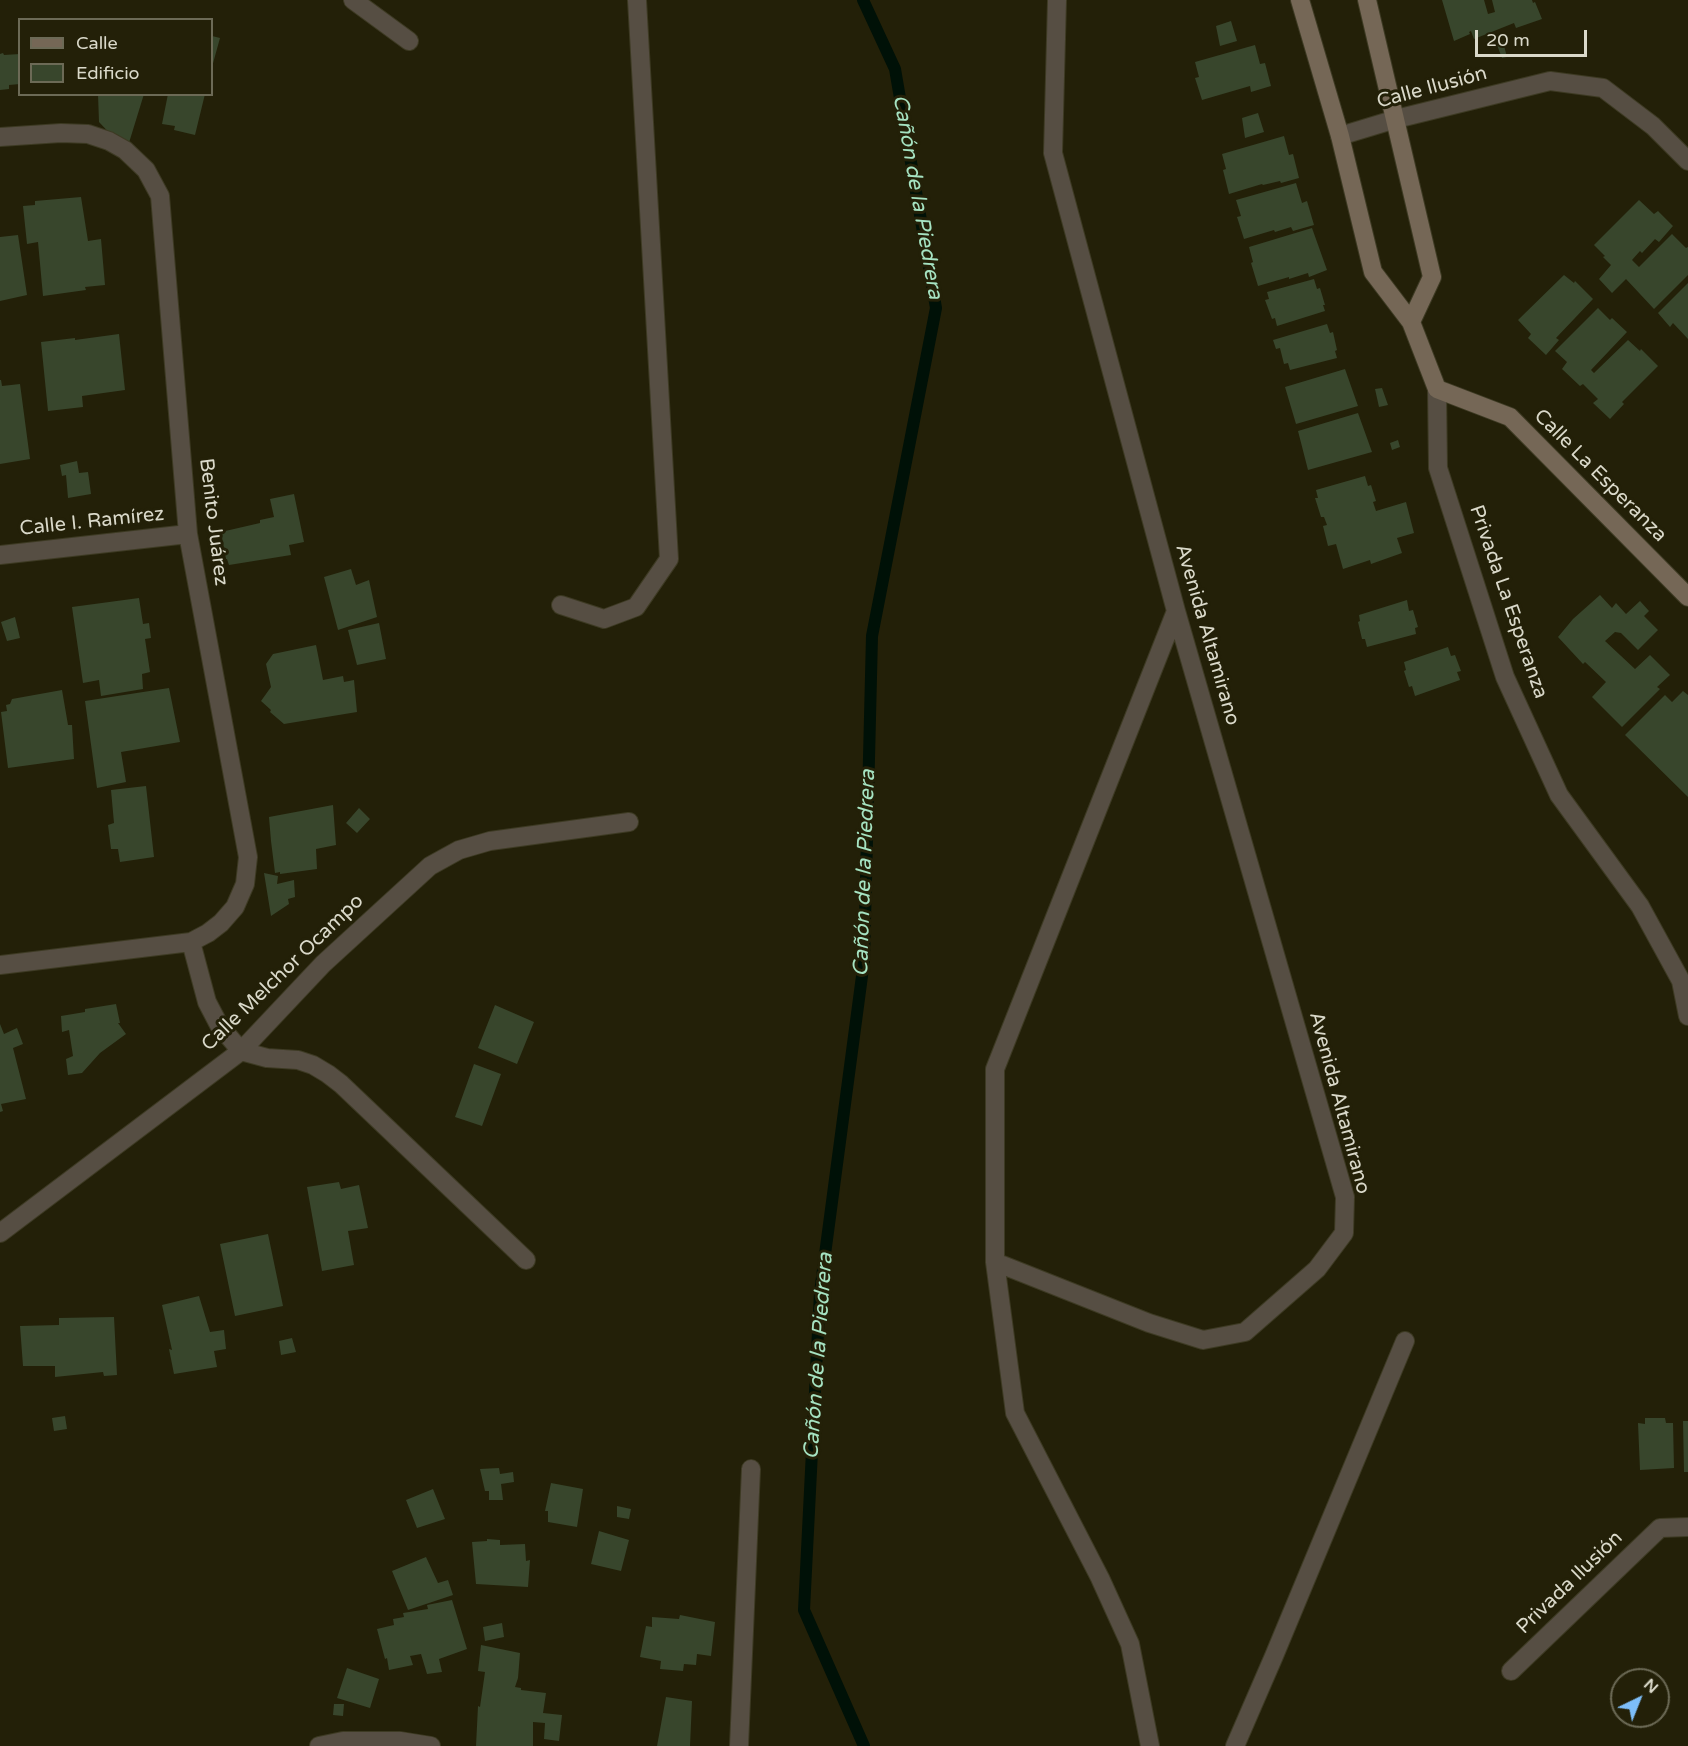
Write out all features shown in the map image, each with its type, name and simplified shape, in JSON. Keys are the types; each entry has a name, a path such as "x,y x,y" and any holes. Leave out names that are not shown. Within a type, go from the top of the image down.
{"street":[{"path":"353,0 409,41"},
{"path":"561,605 604,619 636,607 669,559 637,0"},
{"name":"Avenida Altamirano","path":"995,1262 1149,1323 1203,1340 1245,1332 1317,1269 1344,1233 1345,1197 1176,611 1053,153 1057,0"},
{"path":"1300,0 1340,136 1373,272 1411,322 1437,389"},
{"path":"1367,0 1432,277 1411,322"},
{"name":"Calle Ilusión","path":"1340,136 1396,119 1550,81 1603,88 1653,126 1688,161"},
{"name":"Benito Juárez","path":"0,137 61,133 88,134 109,141 125,150 146,170 160,196 188,534 248,857 245,884 235,907 221,923 191,942"},
{"name":"Calle La Esperanza","path":"1437,389 1510,417 1688,597"},
{"name":"Privada La Esperanza","path":"1437,389 1438,468 1505,677 1559,795 1640,906 1681,981 1688,1016"},
{"name":"Calle I. Ramírez","path":"0,555 188,534"},
{"path":"1150,1746 1130,1644 1100,1578 1015,1413 995,1262 995,1069 1176,611"},
{"name":"Calle Melchor Ocampo","path":"0,1233 241,1051 323,964 430,866 459,850 490,841 629,822"},
{"path":"0,965 191,942 207,1002 219,1025 241,1051 267,1058 298,1060 313,1065 328,1074 526,1260"},
{"path":"1235,1746 1405,1341"},
{"path":"740,1746 751,1469"},
{"name":"Privada Ilusión","path":"1511,1671 1660,1528 1688,1527"},
{"path":"319,1746 343,1741 400,1741 431,1746"}],"building":[{"path":"1442,0 1484,0 1488,14 1495,12 1492,0 1532,0 1542,19 1516,28 1514,23 1474,39 1471,31 1470,34 1454,41"},
{"path":"1231,21 1237,41 1220,46 1216,26"},
{"path":"213,36 220,38 213,63"},
{"path":"1503,42 1507,57 1502,58 1497,45"},
{"path":"1255,45 1260,64 1265,63 1271,86 1251,92 1250,86 1202,100 1195,78 1199,77 1195,62"},
{"path":"0,54 18,54 18,84 9,85 9,89 0,90"},
{"path":"98,96 143,96 128,146 115,139 99,122"},
{"path":"168,96 205,96 195,135 174,130 175,126 162,124"},
{"path":"1258,113 1264,132 1245,138 1242,118"},
{"path":"1284,136 1289,155 1293,154 1299,178 1281,183 1280,181 1262,184 1229,194 1222,154"},
{"path":"1296,183 1302,203 1307,201 1314,225 1293,231 1291,227 1275,232 1274,230 1244,239 1237,217 1241,216 1236,200"},
{"path":"81,197 88,241 101,239 105,285 43,296 38,242 27,244 23,206 35,205 35,201"},
{"path":"1639,200 1654,214 1658,211 1673,226 1659,242 1655,239 1632,260 1639,267 1672,234 1686,248 1688,247 1688,275 1654,309 1626,279 1612,293 1599,279 1611,265 1594,245"},
{"path":"1312,228 1327,270 1309,277 1308,273 1258,286 1249,247"},
{"path":"18,235 27,295 0,301 0,237"},
{"path":"1564,275 1574,283 1575,281 1593,299 1556,338 1559,340 1546,355 1528,338 1531,334 1518,320"},
{"path":"1314,279 1317,289 1320,288 1325,311 1277,326 1265,300 1269,299 1267,292"},
{"path":"1688,283 1688,339 1673,323 1670,327 1658,313"},
{"path":"1598,308 1627,332 1591,370 1594,373 1628,340 1658,366 1622,402 1624,404 1610,419 1593,403 1598,399 1583,384 1580,386 1562,369 1567,362 1555,351"},
{"path":"1327,324 1330,333 1333,332 1337,358 1290,370 1288,363 1284,364 1280,348 1276,349 1273,340"},
{"path":"119,334 125,390 82,396 83,407 48,411 41,342"},
{"path":"1345,369 1358,406 1296,424 1285,387"},
{"path":"0,380 2,386 20,384 30,459 0,464"},
{"path":"1382,388 1388,405 1379,407 1375,389"},
{"path":"1358,413 1372,452 1308,470 1298,431"},
{"path":"1398,440 1400,447 1392,450 1390,443"},
{"path":"77,461 79,473 88,472 91,494 68,498 66,475 62,476 60,465"},
{"path":"1365,476 1368,486 1371,485 1376,501 1373,502 1376,511 1406,502 1414,533 1397,538 1402,553 1371,564 1370,560 1343,569 1336,544 1328,546 1323,526 1327,525 1324,517 1321,517 1315,498 1318,498 1316,490"},
{"path":"294,494 304,542 289,545 291,555 229,565 221,532 260,523 260,520 274,517 270,499"},
{"path":"351,569 356,585 369,580 377,617 338,630 324,577"},
{"path":"1600,595 1612,608 1616,603 1626,614 1640,601 1649,611 1644,616 1658,630 1638,650 1621,633 1615,632 1605,641 1635,669 1650,655 1670,675 1657,687 1660,689 1622,727 1592,697 1606,682 1585,662 1583,664 1558,637 1573,619"},
{"path":"139,598 143,624 149,623 151,638 145,639 150,672 142,674 143,689 101,696 99,680 83,683 72,607"},
{"path":"1407,600 1409,611 1413,610 1418,627 1415,628 1416,634 1367,647 1365,639 1362,639 1358,622 1360,621 1359,615"},
{"path":"15,617 20,638 7,641 1,622"},
{"path":"379,623 386,659 357,665 348,630"},
{"path":"316,645 323,680 343,676 344,682 354,680 357,712 284,724 261,701 271,687 266,664 273,654"},
{"path":"1448,647 1451,656 1455,655 1461,671 1457,672 1460,680 1415,696 1412,686 1409,687 1404,662"},
{"path":"169,688 180,742 121,752 126,782 97,788 85,701"},
{"path":"62,690 68,725 72,725 74,759 8,768 1,712 7,711 6,705 10,704 12,699"},
{"path":"1683,691 1688,695 1688,797 1625,735 1665,695 1672,702"},
{"path":"146,786 154,857 120,862 118,849 111,849 108,825 114,823 111,790"},
{"path":"333,805 336,845 316,849 317,869 275,873 269,817"},
{"path":"359,808 370,819 357,833 346,823"},
{"path":"264,873 278,876 277,884 294,880 295,897 288,899 289,904 271,916"},
{"path":"116,1004 120,1023 118,1023 126,1034 100,1053 82,1073 68,1075 66,1059 73,1056 69,1030 62,1032 61,1016"},
{"path":"495,1005 534,1022 517,1064 478,1048"},
{"path":"0,1024 4,1034 17,1028 23,1044 13,1048 26,1099 1,1104 3,1111 0,1112"},
{"path":"474,1064 501,1074 482,1126 455,1117"},
{"path":"339,1182 341,1189 359,1185 368,1228 348,1231 354,1265 322,1271 307,1187"},
{"path":"268,1234 283,1306 235,1316 220,1244"},
{"path":"199,1296 210,1332 224,1330 226,1349 214,1351 217,1367 174,1374 169,1349 172,1350 162,1305"},
{"path":"114,1317 117,1375 104,1376 103,1372 55,1377 55,1366 23,1366 20,1326 59,1325 59,1318"},
{"path":"292,1338 296,1352 281,1355 279,1341"},
{"path":"65,1416 67,1429 54,1431 52,1418"},
{"path":"1645,1418 1665,1418 1666,1423 1673,1423 1674,1468 1640,1470 1638,1423 1645,1424"},
{"path":"1683,1421 1688,1421 1688,1472 1684,1472"},
{"path":"499,1468 500,1474 513,1472 514,1482 501,1484 503,1500 489,1500 489,1491 485,1491 480,1469"},
{"path":"551,1483 583,1489 577,1527 548,1522 548,1511 545,1511"},
{"path":"433,1489 445,1519 417,1528 406,1500"},
{"path":"617,1506 631,1509 629,1519 617,1517"},
{"path":"599,1531 629,1540 621,1571 591,1564"},
{"path":"487,1539 500,1540 500,1545 525,1544 526,1561 530,1560 528,1587 476,1584 472,1542 487,1541"},
{"path":"426,1557 438,1583 448,1580 453,1595 408,1610 392,1571"},
{"path":"452,1600 467,1649 439,1659 442,1672 427,1674 421,1654 410,1656 413,1665 389,1670 377,1629 394,1625 393,1619 404,1617 403,1613 428,1609 427,1605"},
{"path":"680,1615 715,1622 711,1656 697,1654 696,1665 684,1664 683,1671 660,1669 661,1661 640,1657 646,1626 652,1627 652,1617 679,1619"},
{"path":"502,1623 504,1637 485,1641 483,1627"},
{"path":"481,1645 520,1653 515,1687 521,1690 546,1693 543,1713 562,1715 559,1741 544,1739 545,1723 533,1722 533,1746 476,1746 478,1706 480,1707 485,1672 478,1671"},
{"path":"347,1668 379,1679 370,1708 337,1698"},
{"path":"666,1697 692,1701 690,1746 657,1746"},
{"path":"334,1704 344,1704 343,1716 333,1715"}],"waterway":[{"name":"Cañón de la Piedrera","path":"863,0 895,69 936,308 872,636 864,961 820,1292 804,1610 864,1746"}]}
